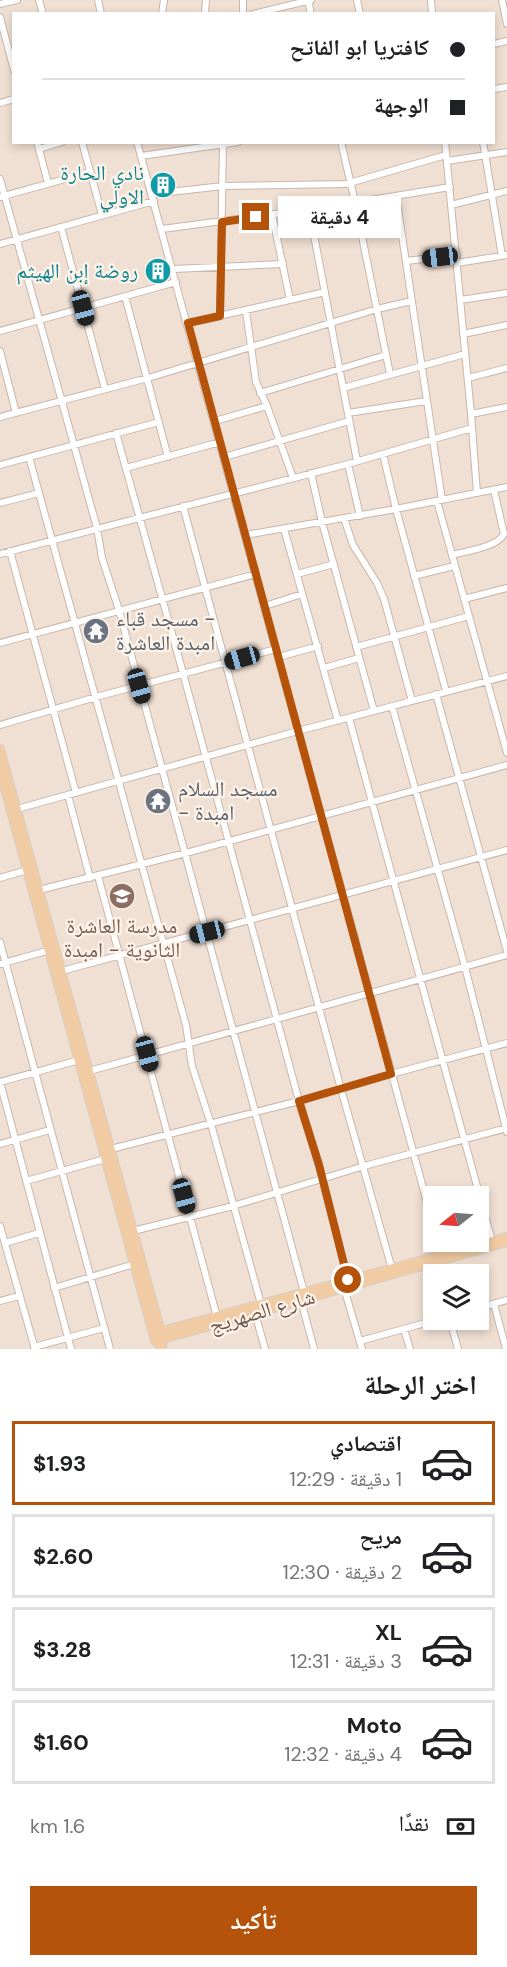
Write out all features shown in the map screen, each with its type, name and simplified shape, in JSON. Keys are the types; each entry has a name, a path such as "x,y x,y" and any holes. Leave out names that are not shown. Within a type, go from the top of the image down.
{"main road":[{"path":"0,749 17,809 27,870 62,971 105,1159 134,1264 159,1340"},
{"path":"0,771 2,789 23,843 50,950 83,1059"},
{"path":"86,1072 111,1149 159,1340"},
{"path":"159,1340 217,1317 261,1304 303,1296 392,1269 438,1259 507,1237"},
{"name":"شارع الصهريج","path":"346,1284 507,1242"},
{"name":"شارع الصهريج","path":"159,1340 255,1313 303,1296"}],"street":[{"path":"0,4 17,0"},
{"path":"261,12 309,0"},
{"path":"502,0 507,24"},
{"path":"0,18 11,46"},
{"path":"83,144 102,215"},
{"path":"138,144 215,421 423,1190"},
{"path":"141,156 185,146 210,144"},
{"path":"220,316 223,144"},
{"path":"340,144 355,202 390,374"},
{"path":"445,144 477,493"},
{"path":"457,263 505,255 483,144"},
{"path":"38,146 48,183"},
{"path":"0,244 102,215 153,197 223,186 350,183 447,158 507,152"},
{"path":"2,196 90,172"},
{"path":"0,179 2,196 97,528 102,558 119,610 278,1191 314,1349"},
{"path":"162,229 450,188"},
{"path":"452,205 507,191"},
{"path":"396,196 440,501 454,566 507,753"},
{"path":"309,209 357,461"},
{"path":"272,214 290,300"},
{"path":"61,227 105,389"},
{"path":"406,261 456,255"},
{"path":"173,269 283,264"},
{"path":"0,331 176,282"},
{"path":"188,323 325,292"},
{"path":"460,300 507,293"},
{"path":"125,296 168,457"},
{"path":"0,417 148,378 377,309 412,301"},
{"path":"246,311 254,375 293,478"},
{"path":"463,334 507,325"},
{"path":"0,351 16,413"},
{"path":"343,388 465,354"},
{"path":"260,393 386,355"},
{"path":"468,378 507,368"},
{"path":"348,413 426,400"},
{"path":"215,421 267,406"},
{"path":"471,414 507,407"},
{"path":"224,457 349,421"},
{"path":"0,465 159,422"},
{"path":"0,554 348,464 472,428"},
{"path":"116,433 322,1178 362,1349"},
{"path":"126,468 220,442"},
{"path":"383,454 446,691"},
{"path":"29,457 186,1025 195,1077 211,1124 261,1304"},
{"path":"348,464 360,516"},
{"path":"311,473 322,522 374,711"},
{"path":"245,535 360,516 507,487"},
{"path":"452,555 496,543 503,537 494,490"},
{"path":"0,503 39,493"},
{"path":"183,506 392,1269"},
{"path":"344,518 353,545 380,591 412,701"},
{"path":"284,529 339,721"},
{"path":"10,551 76,793"},
{"path":"297,574 334,564"},
{"path":"414,576 454,566"},
{"path":"0,643 256,574"},
{"path":"464,599 507,588"},
{"path":"265,606 303,594"},
{"path":"356,647 469,616"},
{"path":"279,657 318,646"},
{"path":"0,725 276,649"},
{"path":"324,668 359,658"},
{"path":"17,809 205,756 507,676"},
{"path":"86,1072 277,1017 421,980 507,953 436,694"},
{"path":"133,1231 233,1206 412,1153 507,1130 465,967 392,706"},
{"path":"348,718 492,1241"},
{"path":"36,891 186,853 507,765"},
{"path":"68,795 90,878"},
{"path":"62,971 507,850"},
{"path":"0,878 27,870"},
{"path":"98,876 217,1317"},
{"path":"0,942 3,963 36,1072 110,1349"},
{"path":"3,963 50,950"},
{"path":"111,1149 299,1101 507,1043"},
{"path":"71,1349 0,1082 83,1059"},
{"path":"0,1144 50,1130"},
{"path":"26,1181 105,1159"},
{"path":"0,1226 34,1348 104,1328"},
{"path":"5,1243 39,1233"},
{"path":"438,1252 438,1264"},
{"path":"54,1288 134,1264"},
{"path":"0,1301 20,1296"},
{"path":"489,1305 507,1300"},
{"path":"494,1304 506,1345"},
{"path":"255,1313 266,1349"},
{"path":"360,1341 423,1324"},
{"path":"404,1329 410,1349"},
{"path":"453,1330 458,1349"}],"shaded area":[{"path":"0,0 507,0 507,1349 0,1349"}],"place":[{"name":"نادي الحارة الاولي","path":"163,185"},
{"name":"روضة إبن الهيثم","path":"158,271"},
{"name":"مسجد قباء - امبدة العاشرة","path":"96,631"},
{"name":"مسجد السلام - امبدة","path":"158,801"},
{"name":"مدرسة العاشرة الثانوية - امبدة","path":"122,896"}],"route":[{"path":"256,217 222,222 220,316 188,323 391,1074 299,1101 319,1165 348,1280"}]}
